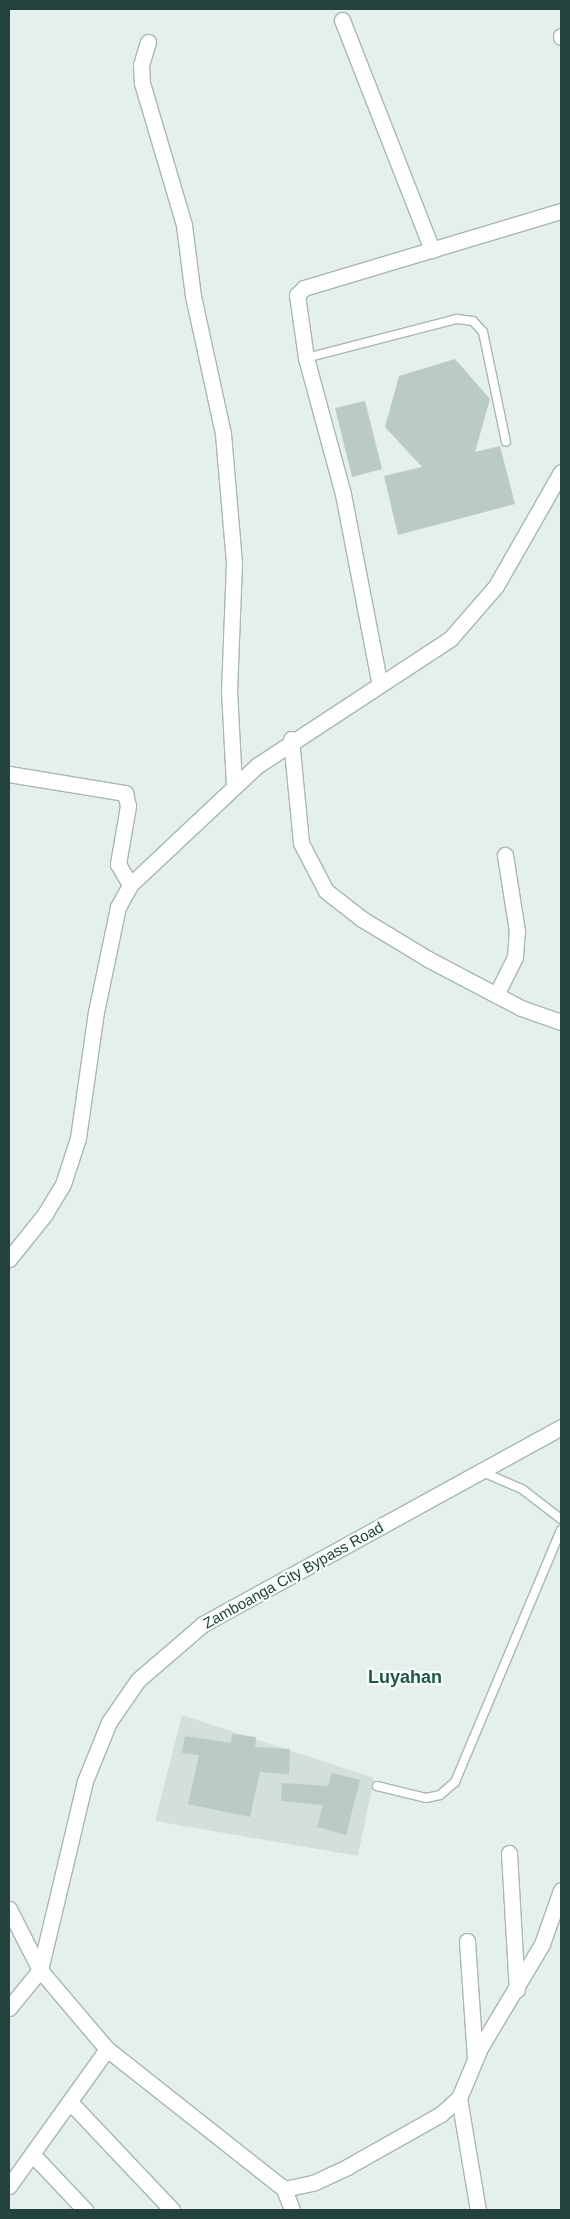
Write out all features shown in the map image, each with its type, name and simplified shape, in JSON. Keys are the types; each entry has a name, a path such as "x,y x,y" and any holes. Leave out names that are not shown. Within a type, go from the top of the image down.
{"street":[{"path":"342,20 432,250"},
{"path":"148,42 141,65 142,83 184,225 193,296 223,434 234,562 229,690 234,784"},
{"path":"379,681 343,494 306,358 297,311 297,295 304,288 561,211"},
{"path":"9,1259 45,1214 63,1184 78,1138 96,1012 118,907 130,885 234,784 291,739 379,681 450,639 474,616 518,552 561,472"},
{"path":"291,739 301,844 326,891 362,919 496,995 561,1022"},
{"path":"9,774 125,792 127,814 118,864 130,885"},
{"path":"496,995 515,957 517,931 505,855"},
{"name":"Zamboanga City Bypass Road","path":"9,2008 40,1970 85,1781 109,1722 138,1680 203,1624 561,1427"},
{"path":"509,1853 517,1990"},
{"path":"284,2188 313,2183 347,2167 441,2114 459,2098 475,2060 542,1944 561,1890"},
{"path":"9,1909 40,1970 107,2049 284,2188 292,2210"},
{"path":"467,1941 475,2060"},
{"path":"9,2186 33,2156 107,2049"},
{"path":"459,2098 478,2210"},
{"path":"70,2102 172,2210"},
{"path":"33,2156 85,2210"}],"lane":[{"path":"306,358 456,320 473,321 483,332 506,442"},
{"path":"480,1471 522,1489 561,1518"},
{"path":"377,1786 426,1798 440,1795 454,1782 561,1530"}],"shaded area":[{"path":"182,1715 374,1778 358,1856 155,1821"}],"building":[{"path":"455,359 490,399 475,452 500,446 515,504 398,535 384,476 422,467 385,427 399,376"},
{"path":"365,401 382,469 352,477 335,408"},
{"path":"232,1734 256,1737 255,1747 290,1749 289,1774 260,1772 250,1817 188,1804 199,1755 182,1753 185,1736 231,1743"},
{"path":"332,1773 360,1780 346,1835 317,1827 323,1805 281,1801 282,1783 328,1786"}],"district":[{"name":"Luyahan","path":"405,1677"}]}
